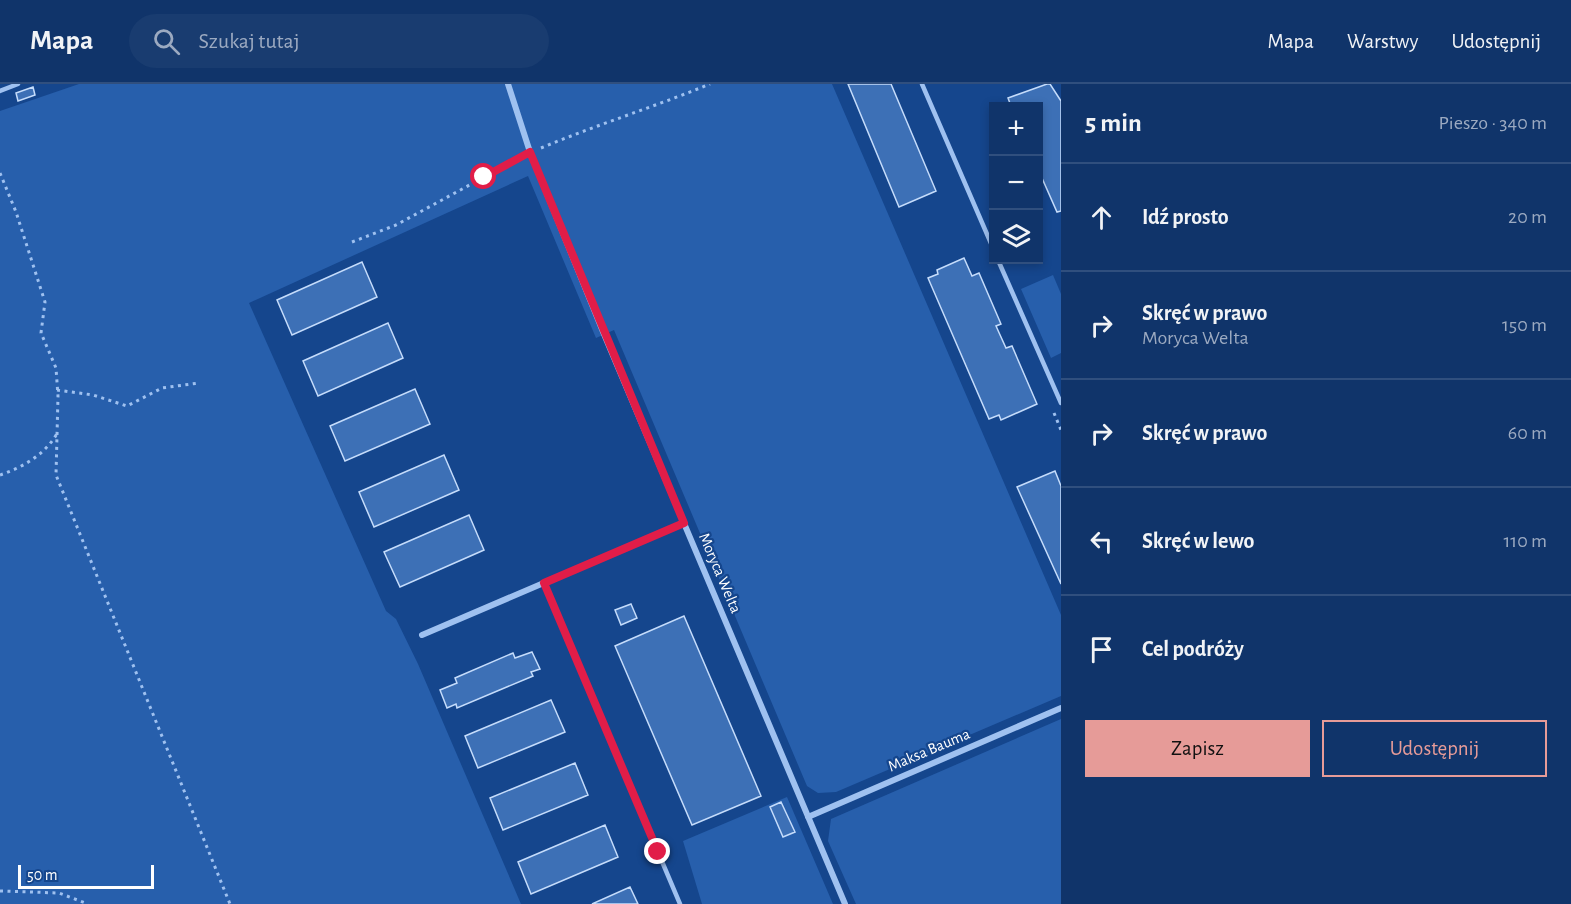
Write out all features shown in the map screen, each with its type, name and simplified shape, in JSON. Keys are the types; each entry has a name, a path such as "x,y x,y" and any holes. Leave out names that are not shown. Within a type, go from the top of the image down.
{"street":[{"name":"Moryca Welta","path":"508,84 530,152 845,904"},
{"path":"422,635 684,523"},
{"name":"Maksa Bauma","path":"808,817 1061,708"}],"lane":[{"path":"0,91 18,84"},
{"path":"922,84 989,239"},
{"path":"1000,264 1061,403"},
{"path":"544,583 680,904"}],"path":[{"path":"352,242 405,220 530,152 581,131 649,109 710,84"},
{"path":"0,173 16,212 45,302 40,333 56,368 59,431 56,475 230,904"},
{"path":"57,390 93,395 127,406 162,388 199,383"},
{"path":"0,475 22,467 41,453 59,431"},
{"path":"0,891 59,893 88,904"}],"shaded area":[{"path":"79,84 832,84 1061,615 1061,696 836,792 818,793 807,786 614,330 596,338 528,176 249,303 386,611 396,619 418,664 521,904 0,904 0,111"},
{"path":"1053,275 1061,294 1061,353 1051,358 1021,289"},
{"path":"1061,719 1061,904 856,904 828,841 831,819"},
{"path":"787,797 833,904 702,904 683,841"}],"building":[{"path":"848,84 891,84 936,191 899,207"},
{"path":"1050,84 1061,101 1061,211 1057,212 1043,180 1043,102 1010,102 1008,98"},
{"path":"33,87 35,95 18,101 16,93"},
{"path":"964,258 972,276 979,273 1001,324 996,326 1006,348 1012,346 1037,404 1001,420 999,415 989,419 928,278 938,274 937,270"},
{"path":"362,262 377,297 292,335 277,300"},
{"path":"388,323 403,358 318,396 303,361"},
{"path":"415,389 430,424 345,461 330,426"},
{"path":"444,455 459,490 374,527 359,492"},
{"path":"1055,471 1061,486 1061,584 1017,487"},
{"path":"469,515 484,550 400,587 384,552"},
{"path":"631,604 637,618 621,625 615,610"},
{"path":"684,616 761,796 692,825 615,646"},
{"path":"532,652 540,669 531,672 533,676 457,708 456,704 447,708 440,690 457,683 455,678 513,653 515,658"},
{"path":"551,700 565,732 478,768 465,736"},
{"path":"575,763 588,795 503,830 490,798"},
{"path":"781,802 795,832 783,837 770,807"},
{"path":"605,825 618,857 531,894 518,862"},
{"path":"630,887 638,904 592,904"}],"route":[{"path":"484,177 530,152 684,523 544,583 658,852"}]}
